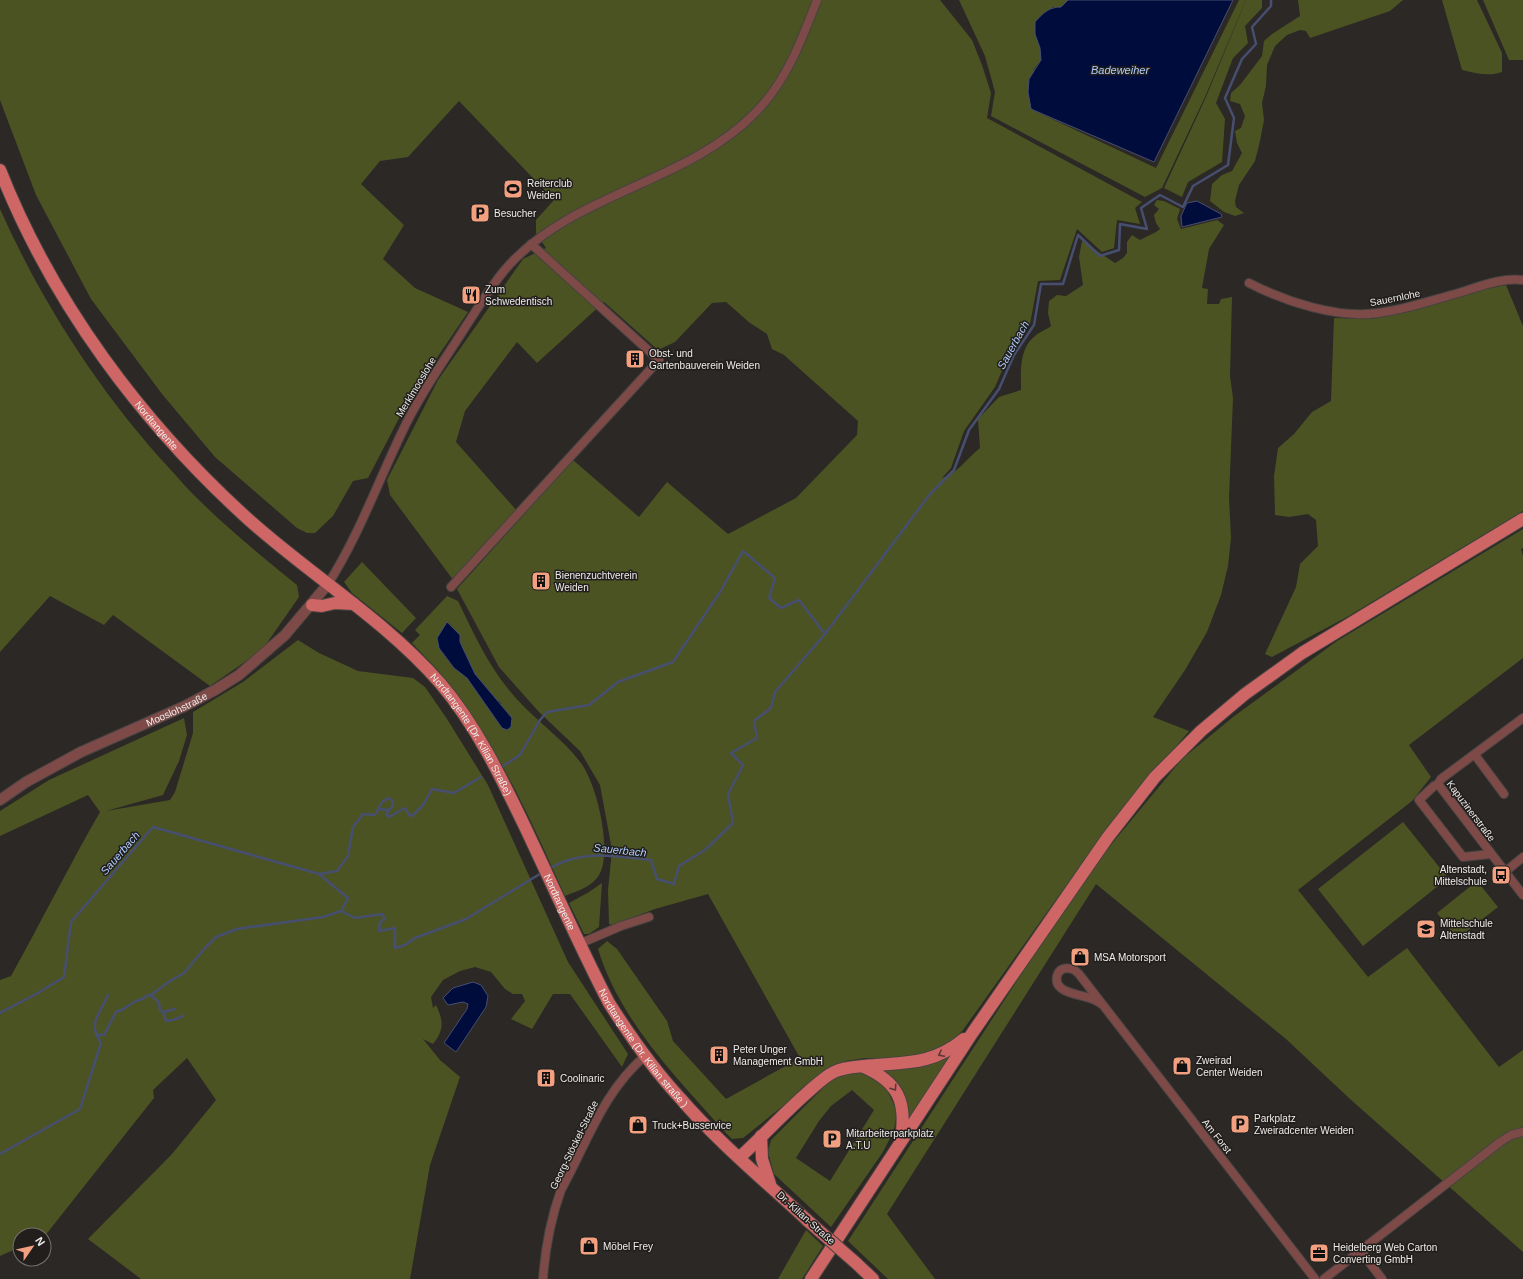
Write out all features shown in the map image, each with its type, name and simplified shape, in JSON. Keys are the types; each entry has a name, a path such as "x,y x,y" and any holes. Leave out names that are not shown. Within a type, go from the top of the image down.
{"main road":[{"name":"Nordtangente","path":"0,170 29,235 59,290 98,352 141,407 187,460 249,519 328,584 381,625"},
{"path":"811,1279 973,1032 1108,837 1155,777 1201,732 1245,694 1302,653 1523,519"},
{"path":"312,605 322,606 335,603 354,604"},
{"name":"Nordtangente (Dr. Kilian Straße)","path":"381,625 436,679 465,716 502,779 541,860"},
{"name":"Nordtangente","path":"541,860 579,944"},
{"name":"Nordtangente (Dr. Kilian straße )","path":"579,944 609,1003 645,1056 680,1099 740,1157"},
{"path":"740,1157 825,1077 835,1071 863,1066 905,1064 937,1057 953,1048 973,1032"},
{"path":"863,1066 878,1073 892,1084 899,1096 903,1111 900,1142"},
{"path":"761,1136 762,1160 772,1186"},
{"name":"Dr.-Kilian-Straße","path":"740,1157 873,1279"}],"street":[{"name":"Merklmooslohe","path":"328,584 342,559 407,422 426,388 490,290 509,265 531,244 586,208 681,165 716,145 734,131 757,111 785,73 797,50 817,0"},
{"path":"451,587 659,360 531,244"},
{"name":"Sauernlohe","path":"1248,283 1274,296 1331,311 1354,314 1376,314 1492,284 1516,279 1523,280"},
{"name":"Mooslohstraße","path":"0,800 26,782 81,752 178,709 216,690 258,660 285,635 312,605 328,584"},
{"path":"1438,784 1441,779 1523,718"},
{"path":"1475,755 1504,794"},
{"name":"Kapuzinerstraße","path":"1491,854 1463,857 1419,800 1438,784 1523,895"},
{"path":"1505,872 1523,857"},
{"path":"579,944 621,926 649,917"},
{"name":"Am Forst","path":"1103,1005 1094,999 1061,989 1057,982 1058,973 1062,969 1069,968 1075,970 1103,1005 1315,1279"},
{"name":"Georg-Stöckel-Straße","path":"543,1279 556,1204 561,1190 609,1095 629,1070 645,1056"},
{"path":"1324,1279 1500,1142 1511,1135 1523,1132"},
{"path":"1360,1250 1382,1279"}],"green space":[{"path":"0,0 940,0 972,40 982,65 991,93 987,118 1142,202 1135,208 1140,224 1117,220 1114,248 1102,252 1077,229 1060,280 1038,281 1030,324 1008,357 995,387 964,431 951,468 942,478 953,473 980,448 978,419 999,397 1021,390 1022,361 1026,347 1037,335 1051,326 1048,313 1049,301 1057,295 1066,296 1083,285 1079,257 1082,241 1115,263 1123,258 1127,253 1127,242 1132,235 1140,240 1160,229 1156,223 1154,215 1159,209 1154,205 1157,200 1164,201 1180,209 1177,219 1181,229 1217,220 1224,225 1209,249 1202,288 1208,289 1207,304 1219,304 1221,299 1232,297 1230,376 1233,398 1229,498 1231,538 1228,566 1221,595 1207,632 1185,670 1153,717 1189,731 1100,838 963,1030 949,1046 935,1052 906,1058 865,1058 846,1061 829,1069 743,1138 732,1139 651,1047 620,1000 598,949 607,941 617,949 667,1021 673,1041 726,1099 800,1058 708,894 655,909 612,925 609,924 608,890 612,850 600,785 580,751 539,712 499,667 457,589 573,460 639,517 667,482 728,534 796,498 857,435 858,421 784,355 772,349 767,334 750,323 726,302 712,303 675,342 658,350 604,302 537,363 517,342 465,411 456,442 517,511 454,581 390,495 387,480 438,380 523,259 546,248 536,233 536,220 554,200 459,101 408,157 380,161 361,184 404,225 383,259 415,288 468,312 409,399 368,478 353,481 333,516 315,533 307,533 297,528 215,457 162,394 91,299 36,195 0,100"},
{"path":"959,0 1068,0 1061,7 1053,7 1035,34 1040,48 1041,60 1034,69 1031,109 1156,168 1239,0 1246,0 1205,97 1162,188 1145,197 991,116 995,92 985,56"},
{"path":"1246,0 1262,0 1262,8 1245,26 1248,43 1233,58 1216,103 1225,119 1222,162 1188,182 1182,197 1164,188 1206,97"},
{"path":"1298,0 1403,0 1390,11 1310,38 1306,31 1300,30 1287,35 1275,46 1267,65 1266,86 1262,103 1264,120 1255,161 1239,185 1235,201 1236,207 1244,213 1235,216 1224,212 1210,201 1212,184 1222,175 1232,171 1242,153 1237,143 1235,131 1241,128 1245,116 1240,104 1230,101 1231,93 1240,85 1262,56 1264,41 1300,16"},
{"path":"1442,0 1477,0 1502,53 1502,72 1487,74 1462,70"},
{"path":"1483,0 1523,0 1523,60 1509,60"},
{"path":"0,209 34,279 54,313 74,346 120,410 144,440 214,515 237,536 297,585 299,597 262,650 210,686 113,615 104,625 50,596 0,652"},
{"path":"1506,285 1523,326 1523,511 1347,617 1272,657 1265,654 1296,587 1300,564 1318,546 1316,520 1308,514 1289,517 1275,515 1274,476 1278,448 1294,434 1312,412 1331,401 1334,318 1370,319 1399,314 1466,293"},
{"path":"1523,529 1523,548 1521,549 1523,556 1523,658 1409,745 1431,777 1412,801 1298,890 1368,977 1407,948 1499,1067 1523,1050 1523,1252 1350,1099 1286,1039 1096,884 887,1214 935,1279 888,1279 848,1241 1085,876 1182,759 1233,717 1337,641"},
{"path":"362,562 416,618 402,633 352,593 344,582"},
{"path":"447,596 458,601 481,647 501,680 517,700 564,744 581,763 587,773 597,800 603,832 604,860 601,871 595,881 581,890 565,896 526,811 497,756 464,704 441,674 412,643 420,635 415,630","holes":["448,622 460,635 460,642 475,674 490,694 501,703 502,728 467,678 454,668 439,648"]},
{"path":"298,640 319,653 358,671 413,678 425,687 447,719 488,785 568,962 628,1054 622,1067 570,994 553,994 532,1029 511,1019 525,1001 522,994 513,994 505,989 491,972 475,967 460,971 443,980 431,997 433,1008 436,1005 440,1016 442,1026 441,1030 433,1044 423,1039 440,1060 460,1077 430,1165 410,1279 141,1279 88,1239 172,1154 216,1100 187,1058 153,1090 154,1098 52,1227 12,1227 12,1251 0,1256 0,980 11,976 100,812 88,795 0,836 0,811 49,780 184,718 187,735 179,761 163,795 106,811 170,800 175,792 193,733 193,712 243,682"},
{"path":"1403,822 1448,878 1363,946 1318,889"},
{"path":"1477,881 1498,907 1457,939 1437,913"},
{"path":"602,883 599,927 589,934 584,934 569,903"},
{"path":"951,1056 907,1123 905,1097 899,1085 880,1068"},
{"path":"847,1072 865,1073 886,1087 897,1112 894,1130 883,1152 831,1227 774,1174 768,1152 771,1140 830,1081","holes":["852,1090 874,1110 830,1181 796,1158 819,1121 831,1106"]},
{"path":"806,1230 823,1246 802,1279 778,1279"}],"water":[{"name":"Badeweiher","path":"1068,0 1233,0 1154,162 1031,109 1028,92 1029,79 1041,60 1040,48 1035,34 1035,22 1046,11 1061,7"},
{"path":"1197,201 1221,214 1222,217 1182,227 1181,216 1187,203"},
{"path":"447,622 460,635 460,642 475,674 512,718 511,727 507,730 502,728 467,678 454,668 439,648 437,638"},
{"path":"473,982 481,985 488,996 486,1007 456,1052 444,1043 467,1009 468,1004 463,1002 448,1005 443,998 453,988"}],"waterway":[{"name":"Sauerbach","path":"549,869 561,863 586,856 611,856 651,860 657,879 674,884 679,866 705,850 733,823 728,794 743,765 731,753 757,738 754,721 771,708 775,692 825,634 930,494 954,470 969,430 999,389 1014,355 1034,325 1041,284 1063,284 1078,235 1100,256 1119,250 1120,224 1147,229 1141,208 1160,195 1183,207 1193,186 1228,165 1234,118 1225,98 1242,59 1256,44 1252,27 1271,6 1271,0"},
{"name":"Sauerbach","path":"503,766 520,755 540,720 547,712 589,705 618,682 673,662 720,592 743,551 775,578 769,598 781,608 799,600 825,634"},
{"name":"Sauerbach","path":"319,874 337,871 348,856 353,827 363,814 375,815 382,802 388,798 392,800 393,806 386,814 389,817 405,808 409,815 412,816 423,805 432,789 454,793 481,777"},
{"name":"Sauerbach","path":"378,809 389,810"},
{"name":"Sauerbach","path":"0,1013 64,977 71,922 153,827 319,874 348,898 341,911 355,918 382,914 385,919 380,922 379,931 395,928 395,948 405,945 415,938 466,919 543,872"},
{"path":"96,1035 104,1035 116,1012 122,1010 131,1003 151,995 184,973 216,937 237,929 323,917 341,911"},
{"name":"Sauerbach","path":"0,1154 80,1109 101,1043 95,1030 96,1019 108,995"},
{"name":"Sauerbach","path":"151,995 159,1003 160,1010 163,1012 166,1021 183,1016"},
{"name":"Sauerbach","path":"163,1012 175,1009"}],"place":[{"name":"Reiterclub Weiden","path":"513,189"},
{"name":"Besucher","path":"480,213"},
{"name":"Zum Schwedentisch","path":"471,295"},
{"name":"Obst- und Gartenbauverein Weiden","path":"635,359"},
{"name":"Bienenzuchtverein Weiden","path":"541,581"},
{"name":"Altenstadt, Mittelschule","path":"1501,875"},
{"name":"Mittelschule Altenstadt","path":"1426,929"},
{"name":"MSA Motorsport","path":"1080,957"},
{"name":"Peter Unger Management GmbH","path":"719,1055"},
{"name":"Zweirad Center Weiden","path":"1182,1066"},
{"name":"Coolinaric","path":"546,1078"},
{"name":"Parkplatz Zweiradcenter Weiden","path":"1240,1124"},
{"name":"Truck+Busservice","path":"638,1125"},
{"name":"Mitarbeiterparkplatz A.T.U","path":"832,1139"},
{"name":"Möbel Frey","path":"589,1246"},
{"name":"Heidelberg Web Carton Converting GmbH","path":"1319,1253"}]}
